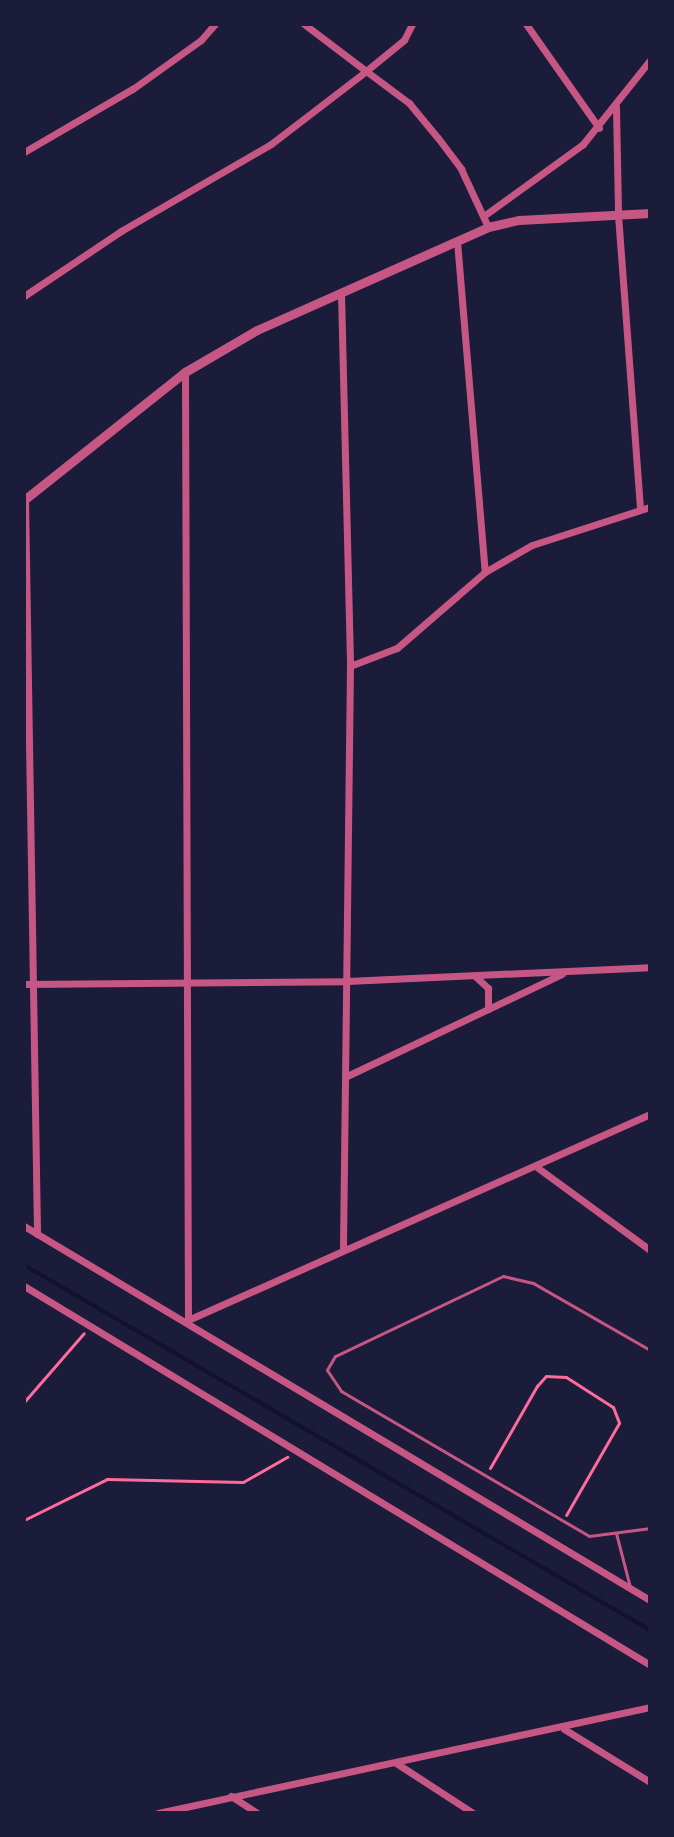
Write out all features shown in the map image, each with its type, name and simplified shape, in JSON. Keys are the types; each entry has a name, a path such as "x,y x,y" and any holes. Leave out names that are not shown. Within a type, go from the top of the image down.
{"street":[{"path":"24,152 134,88 201,40 215,24"},
{"path":"304,24 409,103 438,138 485,215 488,227"},
{"path":"24,296 121,231 271,144 404,40 412,24"},
{"path":"526,24 599,128"},
{"path":"485,215 563,162 599,128 650,60"},
{"path":"616,107 618,215 640,507"},
{"path":"37,1234 28,984 24,500 185,372 257,330 488,227 519,220 650,213"},
{"path":"457,241 485,572"},
{"path":"341,293 350,666 343,1248"},
{"path":"185,372 188,1320"},
{"path":"350,666 397,648 485,572 532,545 640,507 650,507"},
{"path":"28,984 347,981 650,967"},
{"path":"347,1076 566,972"},
{"path":"475,976 488,988 488,1009"},
{"path":"188,1320 343,1248 538,1168 650,1114"},
{"path":"538,1168 650,1250"},
{"path":"24,1226 188,1320 650,1600"},
{"path":"24,1286 650,1665"},
{"path":"158,1813 564,1729 650,1707"},
{"path":"564,1729 650,1782"},
{"path":"396,1763 473,1813"},
{"path":"231,1796 257,1813"}],"lane":[{"path":"650,1350 512,1275 494,1279 329,1362 328,1377 341,1391 589,1536 650,1528"},
{"path":"616,1533 630,1589"}],"path":[{"path":"24,1402 89,1327"},
{"path":"485,1475 537,1386 546,1376 566,1377 613,1407 619,1423 562,1522"},
{"path":"24,1520 107,1479 243,1482 294,1452"}],"waterway":[{"path":"24,1265 650,1630"}]}
